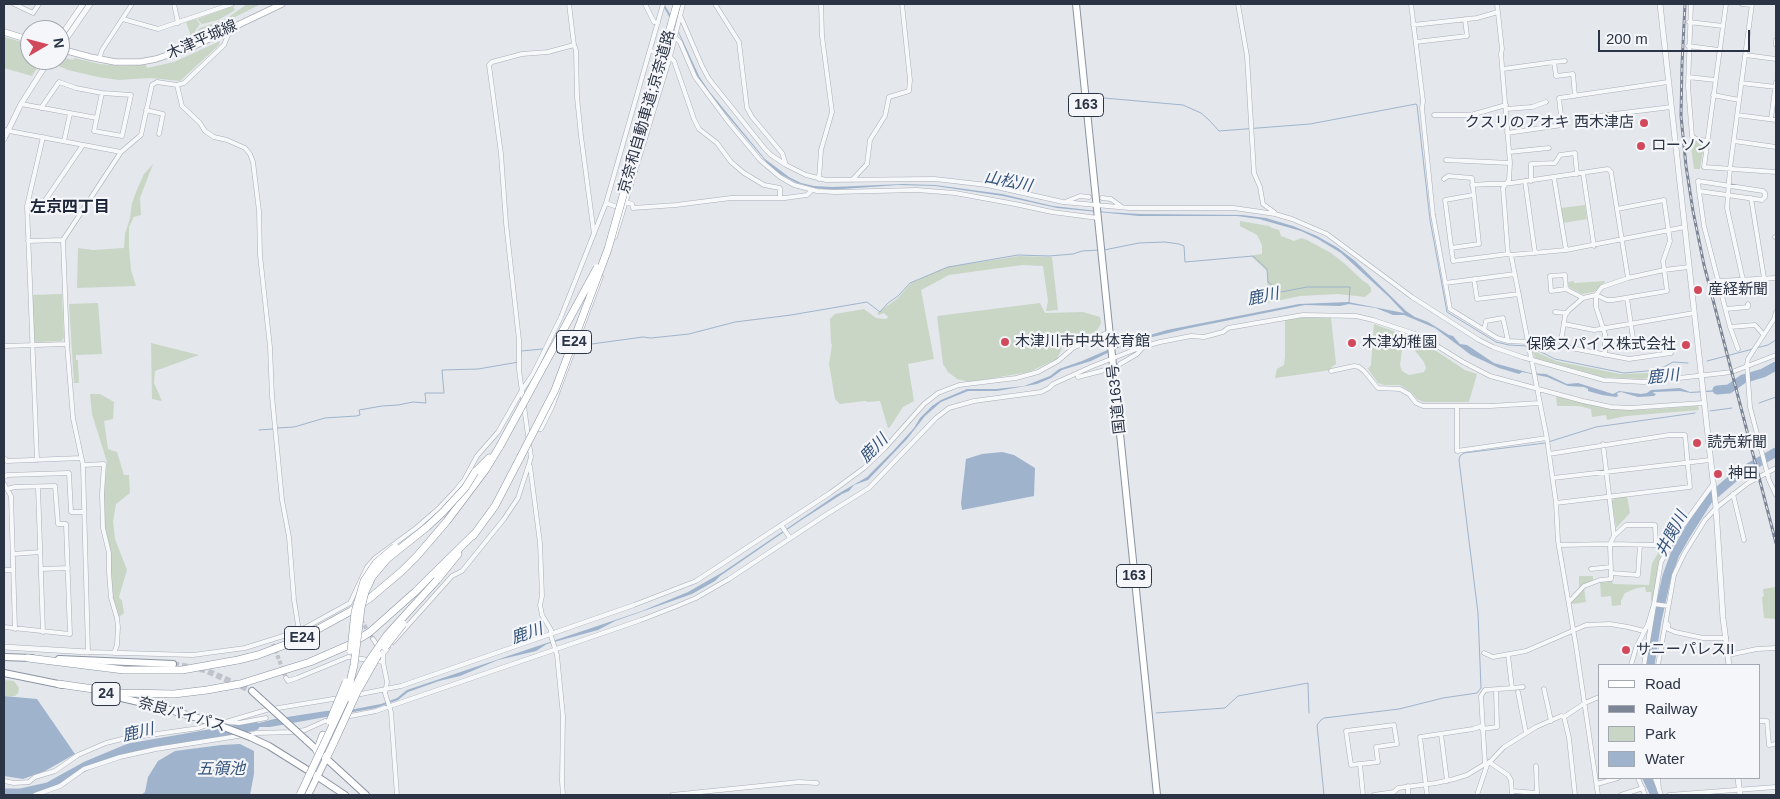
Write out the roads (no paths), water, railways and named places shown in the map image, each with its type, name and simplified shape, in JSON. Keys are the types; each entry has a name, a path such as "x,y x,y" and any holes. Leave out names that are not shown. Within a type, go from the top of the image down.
{"highway":[{"name":"京奈和自動車道;京奈道路","path":"616,221 677,4"},
{"name":"E24","path":"28,658 124,670 182,670 238,660 298,640 351,611 370,598 417,556 447,521 483,473 500,446 597,269 616,221"},
{"name":"E24","path":"59,684 129,694 174,694 207,690 240,684 301,665 338,651 370,632 415,592 475,533 495,506 555,390 608,249 616,221"},
{"path":"301,795 347,695 354,665 361,608 368,584 387,558 415,537 454,501 475,472 495,453"},
{"path":"326,759 357,692 377,657 475,533"},
{"path":"317,751 346,680 357,604 364,581 372,567 382,556 393,547 415,537"},
{"path":"301,795 365,667 387,635 437,580"}],"main road":[{"name":"木津平城線","path":"70,52 99,59 128,62 156,59 194,46 282,4"},
{"name":"国道163号","path":"1076,4 1157,795"},
{"path":"4,32 20,37"},
{"name":"24","path":"4,657 173,664"},
{"name":"奈良バイパス","path":"4,673 156,706 208,721 269,746 309,770 344,795"},
{"path":"252,691 366,795"},
{"path":"301,795 317,751"},
{"path":"308,795 326,759"}],"street":[{"path":"14,4 33,13 39,4"},
{"path":"70,25 83,4"},
{"path":"70,33 90,4"},
{"path":"99,59 102,50 132,4"},
{"path":"174,4 178,23"},
{"path":"122,19 158,29 229,4"},
{"path":"569,4 576,50 577,98 581,136 594,235"},
{"path":"646,4 654,22 658,24"},
{"path":"4,647 194,655 273,642 299,631 350,603 367,567 374,558 416,528 438,509 464,480 476,456 498,432 532,374 561,317 606,203 663,6 659,4"},
{"path":"527,432 541,429 552,407 580,336 624,210 670,57 683,4"},
{"path":"715,4 739,42 746,100 750,113 782,152 786,166"},
{"path":"819,179 821,150 832,112 823,42 821,4"},
{"path":"852,180 867,164 870,140 885,116 889,97 909,90 910,80 902,4"},
{"path":"1238,4 1246,56 1254,172 1260,187 1262,201 1276,214"},
{"path":"1410,4 1416,42 1432,215 1450,309 1497,338 1508,341 1528,342"},
{"path":"1497,4 1510,163 1510,180 1503,188 1510,254 1547,438 1556,502 1555,516 1559,545 1598,795"},
{"path":"1660,4 1700,377 1716,506 1729,664"},
{"path":"1691,4 1688,77 1692,136 1696,139 1707,141"},
{"path":"1726,4 1704,167 1776,172"},
{"path":"1742,4 1752,4 1730,168 1727,208 1743,280"},
{"path":"1414,25 1477,18 1498,12"},
{"path":"680,15 705,73 771,156 796,172 819,179 935,179 987,185 1063,202 1096,206 1122,208 1234,208 1292,218 1334,238 1402,291 1479,340 1503,352 1532,362 1604,380 1644,382 1700,377 1732,372 1776,355"},
{"path":"1416,42 1467,36 1465,19"},
{"path":"1689,22 1723,26"},
{"path":"88,652 82,465 73,418 67,344 63,240 121,152 141,135 153,84 158,82 177,85 184,83 224,45 229,29"},
{"path":"675,37 680,42 695,77 730,124 760,160 780,177 794,185 812,190 846,192 917,190 955,193 1052,212 1098,218"},
{"path":"1776,40 1776,45"},
{"path":"383,654 452,576 462,571 504,519 518,498 530,464 531,458 518,370 518,333 506,223 501,154 489,65 492,62 522,54 548,52 574,45"},
{"path":"1688,46 1720,50"},
{"path":"651,51 670,57 674,61 696,126 717,143 731,162 744,174 764,185 780,188 780,198"},
{"path":"1745,55 1776,59"},
{"path":"1503,69 1565,61"},
{"path":"1554,62 1556,76 1573,74 1575,96"},
{"path":"4,139 5,130 43,70"},
{"path":"1688,77 1715,80"},
{"path":"41,108 59,82 76,88 102,93 131,95 122,136 94,131 102,93"},
{"path":"1508,133 1562,125 1559,98 1668,82"},
{"path":"1737,115 1774,119 1776,82"},
{"path":"1742,83 1776,86"},
{"path":"177,85 182,106 200,123 205,131 214,137 227,140 245,148 253,162 259,211 260,255 270,347 271,381 282,500 289,537 294,600 299,631"},
{"path":"1714,95 1739,100"},
{"path":"1434,115 1471,115 1506,107 1532,107 1546,102"},
{"path":"21,104 97,118"},
{"path":"1582,118 1671,107"},
{"path":"146,110 163,114 159,134"},
{"path":"730,124 750,113"},
{"path":"64,141 70,114"},
{"path":"642,114 652,117"},
{"path":"5,130 121,152"},
{"path":"37,460 27,206 44,138"},
{"path":"1734,141 1776,147"},
{"path":"27,206 42,205 83,145"},
{"path":"1509,152 1549,148"},
{"path":"1531,181 1531,164 1555,163 1560,155 1575,153 1577,174"},
{"path":"1446,160 1510,163"},
{"path":"1472,186 1531,181 1608,169 1611,172 1628,278"},
{"path":"1583,173 1594,246"},
{"path":"1444,179 1448,176 1472,178 1479,244 1451,248"},
{"path":"1554,178 1566,250"},
{"path":"845,180 846,192"},
{"path":"1525,181 1535,253"},
{"path":"1699,191 1762,200 1766,194 1763,191 1698,182 1699,191 1704,226 1730,326 1738,349"},
{"path":"626,202 632,204 633,208 731,198 780,198 807,195 812,190"},
{"path":"1474,195 1445,200 1454,261 1594,246 1684,227"},
{"path":"1063,202 1080,196 1089,197"},
{"path":"1102,198 1111,199 1122,208"},
{"path":"1751,198 1764,278"},
{"path":"1596,294 1607,300 1667,291 1663,261 1670,241 1664,200 1617,209"},
{"path":"606,203 624,210"},
{"path":"28,241 63,240"},
{"path":"1671,353 1629,359 1572,348 1563,345 1561,342 1564,324 1567,313 1583,298 1596,294 1602,287 1628,278 1689,267"},
{"path":"1445,283 1515,274"},
{"path":"1566,290 1565,275 1550,276 1551,291 1566,290 1583,298"},
{"path":"1718,281 1776,278"},
{"path":"1474,279 1477,299 1519,294"},
{"path":"1596,294 1597,313 1606,339 1605,355"},
{"path":"1627,298 1634,345"},
{"path":"1726,309 1748,307 1748,304"},
{"path":"1555,312 1567,313"},
{"path":"1776,312 1752,352 1747,367 1750,407 1767,471 1776,495"},
{"path":"1564,324 1594,330 1694,313"},
{"path":"35,795 60,786 84,769 120,757 156,749 257,733 305,730 326,721 389,706 642,620 696,598 729,580 790,538 869,488 936,418 949,408 974,401 1041,392 1053,384 1112,358 1143,347 1190,336 1204,337 1223,332 1228,328 1303,315 1356,316 1406,330 1431,341 1463,362 1490,376 1611,407 1654,407 1703,401"},
{"path":"1484,330 1486,321 1503,318 1508,341"},
{"path":"1730,326 1756,325 1763,334"},
{"path":"226,722 266,710 385,691 551,635 690,584 782,526 864,468 924,404 938,393 959,385 1016,378 1038,372 1058,361 1073,348 1109,332"},
{"path":"4,346 67,344"},
{"path":"1120,364 1137,354 1143,347"},
{"path":"1331,371 1354,366 1364,371 1378,388 1400,389 1409,394 1419,405 1457,406 1540,403"},
{"path":"1077,374 1078,377 1105,370"},
{"path":"1457,406 1456,451 1547,438"},
{"path":"1549,454 1603,444 1669,435 1685,435 1690,487 1556,502"},
{"path":"1603,444 1614,536"},
{"path":"4,458 7,461 81,458"},
{"path":"1552,478 1710,460"},
{"path":"82,465 104,464 102,494 103,528 109,553 108,572 111,598 118,627 117,645 114,653"},
{"path":"530,464 540,543 542,596 540,605 542,615 551,630 555,648 563,716 563,795"},
{"path":"1658,664 1674,575 1684,554 1716,506 1754,479 1776,468"},
{"path":"4,477 7,475 69,473 71,512 84,512"},
{"path":"4,484 10,496 15,629"},
{"path":"1644,664 1661,562 1674,538 1713,484"},
{"path":"4,627 70,634 66,524 58,524 56,486 7,489"},
{"path":"38,487 42,632"},
{"path":"1733,494 1744,540"},
{"path":"1559,545 1610,544 1656,545 1655,525 1626,525 1614,536 1610,544 1611,579 1600,580 1584,586 1569,602"},
{"path":"782,526 790,538"},
{"path":"1611,573 1638,575 1640,545"},
{"path":"12,554 40,552"},
{"path":"1591,569 1611,567"},
{"path":"41,569 68,568"},
{"path":"4,570 13,570"},
{"path":"1655,604 1668,606"},
{"path":"1631,664 1636,648 1655,604"},
{"path":"1668,606 1668,629 1703,638 1726,638"},
{"path":"1484,653 1493,657 1508,655 1533,648 1573,629 1586,625 1610,624 1644,631"},
{"path":"373,638 383,654 387,682 385,691 389,706 397,795"},
{"path":"1728,655 1758,649 1776,648"},
{"path":"1508,655 1512,688"},
{"path":"286,678 288,681 297,678 348,657 383,662"},
{"path":"1477,795 1487,764 1480,696 1485,690 1523,687"},
{"path":"1544,689 1551,720"},
{"path":"1427,795 1420,737 1496,727 1496,690"},
{"path":"1518,692 1526,733"},
{"path":"1374,795 1394,792 1398,788 1408,786 1448,781 1467,775 1487,764 1504,747 1526,733 1551,720 1561,716 1564,717 1585,703 1598,697"},
{"path":"1564,717 1569,738 1575,795"},
{"path":"4,781 14,783 29,782 35,777 47,775 55,771 78,755 106,743 122,739 198,728 214,722 238,723 266,718"},
{"path":"1760,721 1767,721 1769,744 1776,744"},
{"path":"1394,725 1397,744 1376,747 1378,762 1360,764 1350,765 1346,732 1394,725"},
{"path":"1441,734 1448,781"},
{"path":"1360,764 1363,795"},
{"path":"1487,764 1508,775 1511,780 1512,793 1537,793 1536,766"},
{"path":"1597,784 1614,779"},
{"path":"1640,779 1645,795"},
{"path":"1657,779 1661,795"},
{"path":"1738,779 1739,792"},
{"path":"672,795 799,782 817,783"},
{"path":"1408,786 1408,795"},
{"path":"1669,795 1739,792 1776,787"},
{"path":"1621,795 1643,788"}],"water":[{"path":"662,4 664,4 673,19 699,76 709,91 765,159 789,177 801,183 832,187 903,184 935,185 1002,194 1053,206 1107,212 1242,215 1266,218 1317,236 1338,248 1355,261 1406,311 1453,336 1460,344 1467,345 1494,363 1530,373 1546,374 1567,384 1578,383 1613,394 1619,391 1641,394 1651,390 1680,388 1690,392 1729,389 1691,393 1680,391 1654,392 1656,394 1654,396 1638,397 1621,392 1617,393 1618,396 1616,397 1602,395 1588,391 1584,387 1568,386 1547,377 1522,372 1519,374 1499,368 1471,355 1435,328 1404,315 1393,315 1376,308 1349,304 1340,306 1305,305 1185,329 1128,343 1091,361 1062,370 1051,378 1037,384 997,391 968,391 941,402 925,416 907,439 868,480 854,485 849,491 800,521 715,581 692,594 615,621 598,630 547,644 536,651 498,660 460,676 408,692 398,700 376,708 270,727 244,727 274,719 381,704 397,698 407,690 642,611 688,592 723,572 836,495 867,477 893,451 932,406 967,389 996,389 1024,386 1050,376 1059,369 1126,342 1167,330 1299,304 1348,302 1404,313 1341,253 1301,231 1259,219 1237,216 1139,216 1057,208 1003,196 935,186 898,185 829,190 797,183 778,173 769,165 709,94 697,76 679,34"},
{"path":"1002,452 1014,455 1035,468 1034,496 962,510 961,503 966,459 982,454"},
{"path":"4,696 37,699 75,754 45,771 23,779 4,776"},
{"name":"五領池","path":"240,744 254,751 254,774 250,795 141,795 145,792 148,777 158,761 175,751"}],"waterway":[{"path":"1091,99 1104,98 1183,105 1201,113 1219,131 1310,124 1416,104 1430,220 1447,312 1496,342 1527,346"},
{"path":"1104,250 1139,243 1165,242 1184,246 1185,262 1253,256 1267,269 1268,282 1281,292 1307,287 1350,287 1349,303"},
{"path":"577,346 643,337 651,338 689,334 735,322 867,302 880,312 910,283 948,267 1018,255 1049,256 1100,250"},
{"path":"1756,348 1768,345 1776,340"},
{"path":"557,348 568,347"},
{"path":"1531,347 1555,359 1624,373 1658,370 1673,362 1688,363"},
{"path":"521,355 521,351 543,349"},
{"path":"1707,361 1753,349"},
{"path":"277,428 294,427 325,418 356,416 360,415 359,410 382,406 413,402 426,403 425,393 444,393 442,370 478,369 519,362"},
{"name":"鹿川","path":"1717,390 1729,389 1743,379 1763,373 1776,366"},
{"path":"1759,403 1776,397"},
{"path":"1710,411 1732,408"},
{"path":"1324,795 1317,725 1321,720 1324,718 1399,709 1443,698 1477,693 1481,688 1478,613 1460,456 1464,453 1545,443 1596,427 1695,413"},
{"path":"259,430 273,429"},
{"name":"井関川","path":"1650,664 1657,620 1667,576 1675,554 1687,533 1708,500 1738,474 1776,452"},
{"path":"1156,713 1225,708 1238,696 1308,683 1309,713"},
{"name":"鹿川","path":"4,793 21,793 48,787 86,766 129,748 255,726"},
{"name":"井関川","path":"1647,779 1655,795"}],"tunnel":[{"path":"361,620 373,639"},
{"path":"273,644 286,678"},
{"path":"173,664 205,670 252,691"}],"railway":[{"path":"1685,4 1681,116 1693,211 1704,265 1776,543"}],"place":[{"name":"クスリのアオキ 西木津店","path":"1644,123"},
{"name":"ローソン","path":"1641,146"},
{"name":"産経新聞","path":"1698,290"},
{"name":"木津川市中央体育館","path":"1005,342"},
{"name":"木津幼稚園","path":"1352,343"},
{"name":"保険スパイス株式会社","path":"1686,345"},
{"name":"読売新聞","path":"1697,443"},
{"name":"神田","path":"1718,474"},
{"name":"サニーパレスII","path":"1626,650"}],"district":[{"name":"左京四丁目","path":"70,208"}],"water label":[{"name":"山松川","path":"1008,182"}]}
